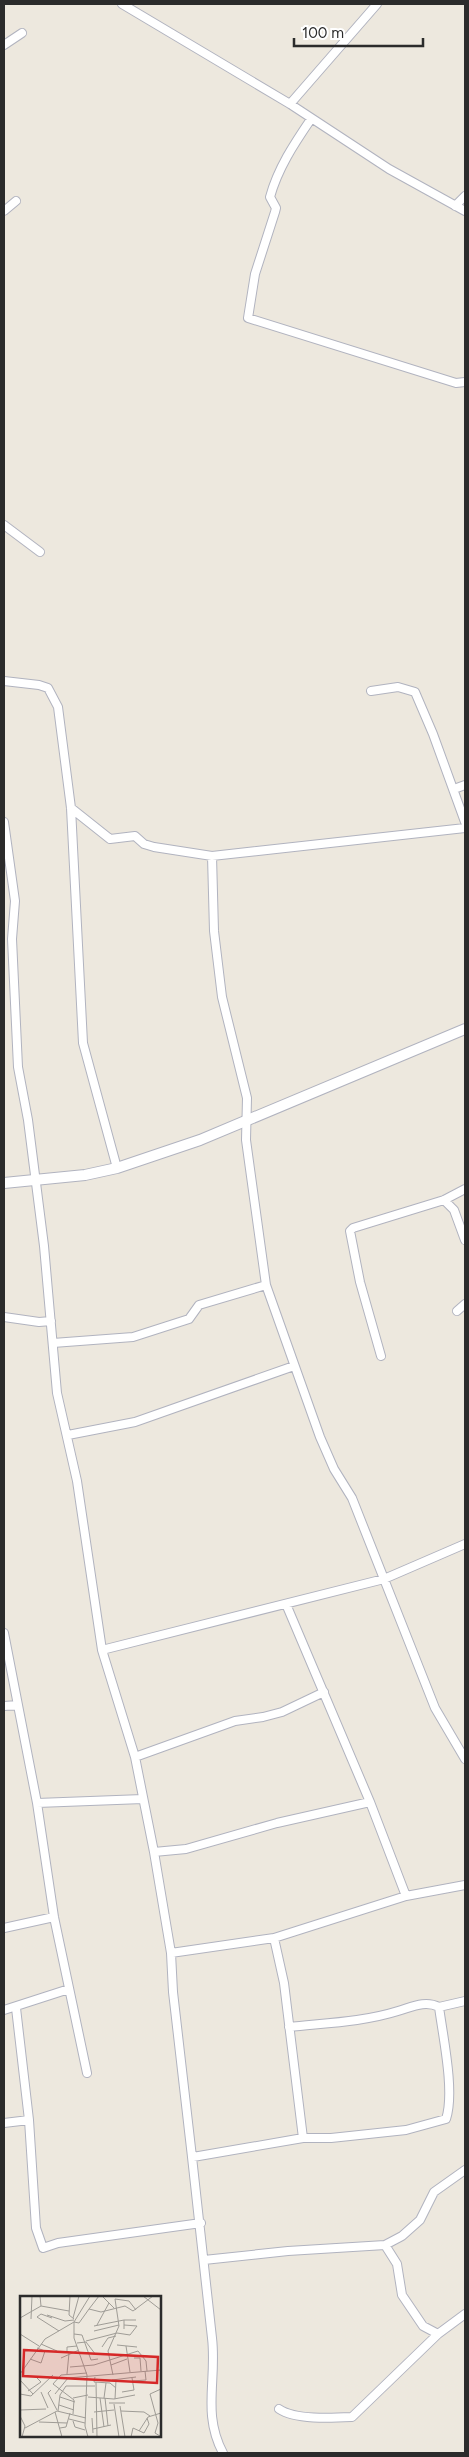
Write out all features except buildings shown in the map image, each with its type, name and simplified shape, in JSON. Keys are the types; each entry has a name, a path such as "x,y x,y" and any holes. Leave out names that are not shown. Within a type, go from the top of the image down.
{"street":[{"path":"122,4 290,104 389,169 465,211"},
{"path":"290,104 377,4"},
{"path":"4,45 22,33"},
{"path":"311,119 291,148 274,181 270,198 276,208 255,274 248,318 456,383 465,382"},
{"path":"455,206 465,196"},
{"path":"4,211 16,202"},
{"path":"4,525 40,552"},
{"path":"4,681 39,685 48,688 58,708 71,808 83,1043 117,1168"},
{"path":"371,691 398,687 414,692 454,789 465,822"},
{"path":"454,789 465,785"},
{"path":"71,808 110,839 135,836 144,844 154,847 212,856 465,828"},
{"path":"4,822 15,902 12,939 15,1034 44,1246 57,1393 68,1435 102,1650 135,1757 172,1953 173,1992 201,2223 212,2341 210,2416 214,2434 223,2453"},
{"path":"212,856 214,931 222,997 247,1098 248,1165 266,1285 320,1437 334,1469 352,1498 435,1708 465,1759"},
{"path":"4,1183 85,1175 117,1168 200,1140 246,1119 465,1029"},
{"path":"381,1356 360,1282 350,1232 353,1228 444,1200 465,1189"},
{"path":"444,1200 454,1210 465,1240"},
{"path":"53,1343 133,1337 189,1319 199,1305 266,1285"},
{"path":"457,1311 465,1304"},
{"path":"4,1317 39,1322 51,1321"},
{"path":"68,1435 135,1422 294,1366"},
{"path":"102,1650 384,1579 465,1544"},
{"path":"286,1604 370,1802 406,1896"},
{"path":"4,1632 37,1803 54,1917 87,2073"},
{"path":"135,1757 236,1721 282,1712 324,1692"},
{"path":"4,1706 18,1705"},
{"path":"37,1803 143,1799"},
{"path":"154,1852 186,1849 277,1823 370,1802"},
{"path":"172,1953 274,1938 406,1896 465,1885"},
{"path":"4,1928 54,1917"},
{"path":"274,1938 284,1983 304,2138"},
{"path":"4,2010 16,2008 69,1989"},
{"path":"289,2027 378,2017 423,2004 432,2004 439,2007 465,2001"},
{"path":"193,2157 304,2138 331,2138 406,2130 446,2119 448,2111 447,2076 439,2007"},
{"path":"16,2008 29,2120 36,2228 43,2248 58,2243 201,2223"},
{"path":"4,2123 29,2120"},
{"path":"204,2260 288,2251 386,2245 402,2236 420,2220 434,2192 465,2170"},
{"path":"386,2245 397,2264 402,2295 423,2326 438,2334"},
{"path":"279,2409 288,2415 334,2418 352,2417 438,2334 465,2314"}]}
